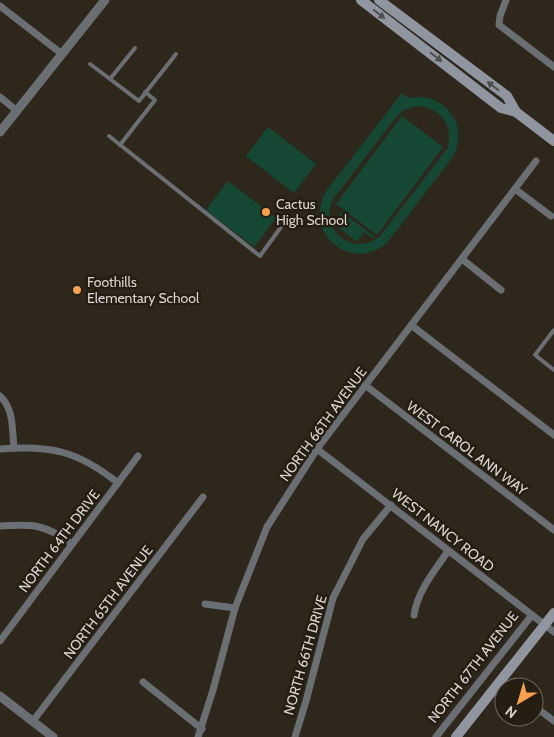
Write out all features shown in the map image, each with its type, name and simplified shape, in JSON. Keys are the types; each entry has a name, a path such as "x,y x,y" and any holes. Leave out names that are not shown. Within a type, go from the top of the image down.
{"main road":[{"path":"361,0 501,108 516,112 553,139"},
{"path":"379,0 507,96 516,112"},
{"path":"397,28 408,21"},
{"path":"510,677 554,613"},
{"path":"457,737 494,696"}],"street":[{"path":"0,132 105,0"},
{"path":"506,0 500,16 500,25 554,67"},
{"path":"0,6 62,54"},
{"path":"0,97 18,110"},
{"name":"NORTH 66TH AVENUE","path":"198,737 214,690 234,608 267,527 316,449 536,161"},
{"path":"515,189 551,216"},
{"path":"462,259 500,290"},
{"path":"411,324 554,435"},
{"name":"WEST CAROL ANN WAY","path":"365,385 554,530"},
{"path":"0,396 9,406 11,413 14,448"},
{"path":"0,449 32,446 78,457 118,483"},
{"name":"WEST NANCY ROAD","path":"316,449 554,632"},
{"name":"NORTH 64TH DRIVE","path":"0,641 138,456"},
{"name":"NORTH 65TH AVENUE","path":"33,722 202,497"},
{"name":"NORTH 66TH DRIVE","path":"295,737 333,598 363,539 391,505"},
{"path":"0,526 42,526 52,530 72,544"},
{"path":"414,616 416,603 421,591 448,551"},
{"path":"205,604 234,608"},
{"name":"NORTH 67TH AVENUE","path":"436,737 532,615"},
{"path":"143,682 202,729"},
{"path":"0,696 53,737"}],"lane":[{"path":"110,79 134,48"},
{"path":"90,64 139,101 176,54"},
{"path":"120,145 155,100 146,92"},
{"path":"109,136 260,256 281,227"},
{"path":"554,330 535,356 552,369 554,362"}],"green space":[{"path":"402,93 409,98 422,97 434,100 451,113 456,123 458,134 457,146 452,158 387,243 373,251 358,254 345,251 333,244 325,233 320,220 321,205 327,190","holes":["416,106 432,109 447,125 449,133 447,149 380,236 370,242 359,244 349,242 334,230 330,221 333,199 397,116 404,110"]},
{"path":"402,116 443,147 377,235 336,204"},
{"path":"268,127 316,164 294,193 246,156"},
{"path":"228,181 276,218 254,247 206,210"},
{"path":"339,210 375,237 374,239 364,232 357,242 333,223 341,213"}],"place":[{"name":"Cactus High School","path":"266,212"},
{"name":"Foothills Elementary School","path":"77,290"}]}
